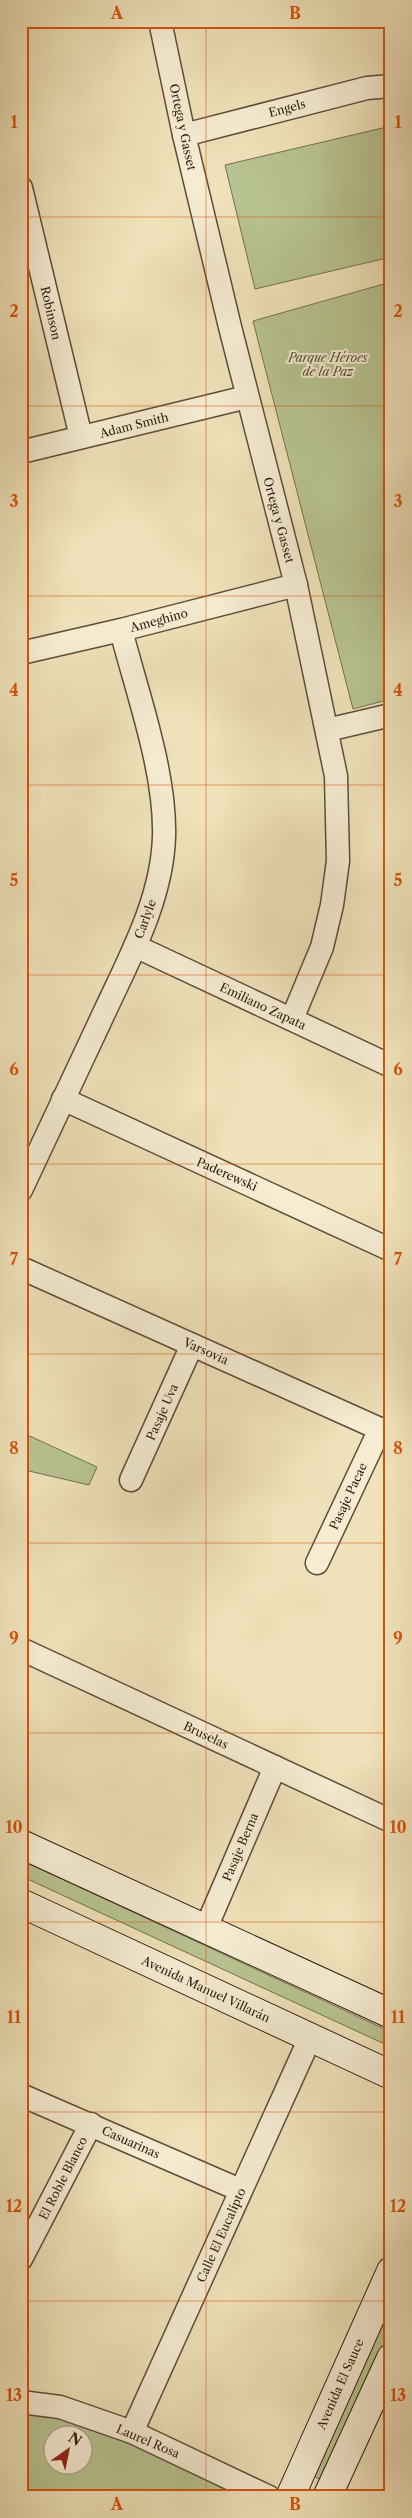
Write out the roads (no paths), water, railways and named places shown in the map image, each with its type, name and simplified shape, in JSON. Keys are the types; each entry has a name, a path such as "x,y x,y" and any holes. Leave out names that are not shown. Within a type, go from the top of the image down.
{"main road":[{"path":"21,1844 391,2014"},
{"name":"Avenida Manuel Villarán","path":"21,1903 391,2074"},
{"name":"Avenida El Sauce","path":"290,2497 391,2270"},
{"path":"327,2497 391,2358"}],"street":[{"name":"Ortega y Gasset","path":"160,21 184,135 247,397 296,585 336,776 338,860 332,905 322,947 292,1019"},
{"name":"Engels","path":"184,135 367,88 391,86"},
{"name":"Robinson","path":"21,188 81,437"},
{"name":"Adam Smith","path":"21,452 247,397"},
{"name":"Ameghino","path":"21,653 121,630 296,585"},
{"name":"Carlyle","path":"21,1190 135,946 160,878 164,837 161,794 155,760 121,630"},
{"path":"327,730 391,715"},
{"name":"Emiliano Zapata","path":"135,946 391,1066"},
{"name":"Paderewski","path":"63,1100 391,1250"},
{"name":"Varsovia","path":"21,1268 385,1432"},
{"name":"Pasaje Uva","path":"131,1480 192,1345"},
{"name":"Pasaje Pacae","path":"317,1563 385,1432"},
{"name":"Bruselas","path":"21,1649 391,1821"},
{"name":"Pasaje Berna","path":"206,1928 275,1767"},
{"name":"Calle El Eucalipto","path":"132,2432 310,2038"},
{"name":"Casuarinas","path":"21,2094 240,2190"},
{"name":"El Roble Blanco","path":"21,2259 91,2124"},
{"name":"Laurel Rosa","path":"21,2402 60,2407 132,2432 269,2497"}],"park label":[{"name":"Parque Héroes de la Paz","path":"328,364"}]}
